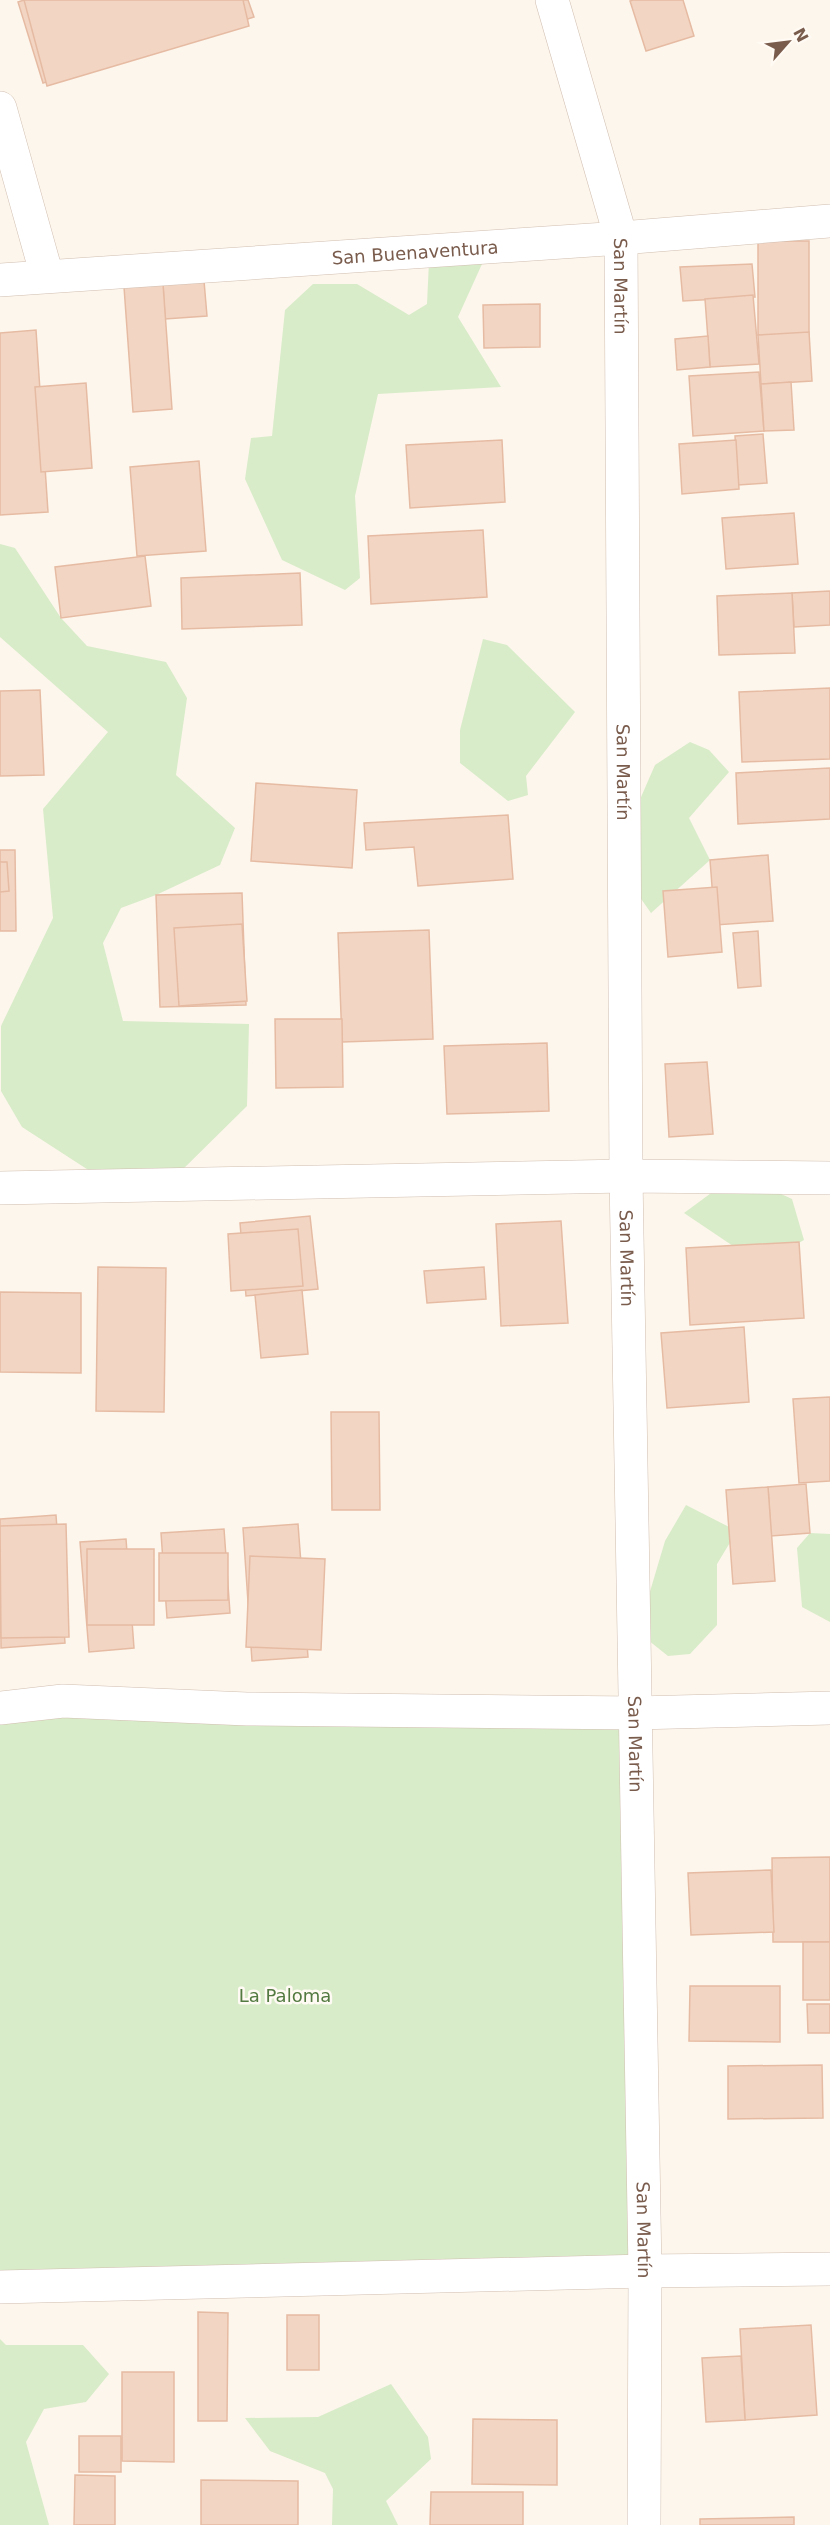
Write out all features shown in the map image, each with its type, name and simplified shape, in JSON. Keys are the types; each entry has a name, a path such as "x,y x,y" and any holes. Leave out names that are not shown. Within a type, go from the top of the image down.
{"street":[{"name":"San Martín","path":"552,0 621,238 626,1176 645,2271 644,2525"},
{"path":"0,108 47,276"},
{"name":"San Buenaventura","path":"0,280 621,238 830,221"},
{"path":"0,1188 626,1176 830,1178"},
{"path":"0,1708 63,1701 247,1709 636,1713 830,1708"},
{"path":"0,2287 645,2271 830,2269"}],"green space":[{"path":"429,261 482,264 458,317 501,387 378,394 355,496 360,578 345,590 282,560 245,479 251,438 272,436 285,310 313,284 357,284 409,315 427,304"},
{"path":"0,544 15,548 61,618 87,646 166,662 187,698 176,775 235,828 220,865 156,895 121,908 103,943 123,1021 249,1024 247,1106 175,1177 93,1173 22,1127 1,1091 1,1026 53,918 43,809 108,732 0,637"},
{"path":"483,639 507,645 575,712 526,776 528,795 508,801 460,763 460,730"},
{"path":"690,742 709,750 729,772 689,818 710,860 651,913 618,866 631,820 655,765"},
{"path":"737,1174 792,1199 804,1240 770,1259 739,1250 684,1213"},
{"path":"686,1505 737,1531 717,1564 717,1625 690,1654 668,1656 638,1632 665,1541"},
{"path":"810,1533 830,1534 830,1622 802,1607 797,1548"},
{"name":"La Paloma","path":"0,1708 636,1713 645,2271 0,2287"},
{"path":"0,2339 6,2345 83,2345 109,2374 86,2402 44,2409 26,2442 49,2525 0,2525"},
{"path":"391,2384 428,2437 431,2459 386,2501 398,2525 332,2525 333,2489 325,2473 270,2451 245,2418 318,2417"}],"building":[{"path":"24,0 248,0 254,17 43,83 18,2"},
{"path":"24,0 243,0 249,26 47,86"},
{"path":"683,0 694,36 646,51 630,1"},
{"path":"758,241 809,241 809,335 758,335"},
{"path":"752,264 755,297 683,301 680,267"},
{"path":"204,281 207,316 165,319 163,284"},
{"path":"163,284 172,409 133,412 124,287"},
{"path":"753,295 759,364 710,367 705,299"},
{"path":"540,304 540,347 484,348 483,305"},
{"path":"36,330 48,512 0,515 0,333"},
{"path":"809,332 812,381 761,384 758,335"},
{"path":"708,336 710,367 677,370 675,339"},
{"path":"759,372 764,431 693,436 689,376"},
{"path":"791,382 794,430 764,431 761,384"},
{"path":"86,383 92,468 41,472 35,387"},
{"path":"763,434 767,483 738,485 735,436"},
{"path":"502,440 505,502 410,508 406,445"},
{"path":"736,440 739,489 682,494 679,444"},
{"path":"199,461 206,551 137,556 130,467"},
{"path":"794,513 798,564 726,569 722,518"},
{"path":"483,530 487,597 371,604 368,536"},
{"path":"145,556 151,606 61,618 55,567"},
{"path":"300,573 302,625 182,629 181,578"},
{"path":"830,591 830,625 794,627 792,593"},
{"path":"792,593 795,653 719,655 717,596"},
{"path":"830,688 830,759 742,762 739,692"},
{"path":"40,690 44,775 0,776 0,691"},
{"path":"830,768 830,819 738,824 736,773"},
{"path":"256,783 357,790 352,868 251,861"},
{"path":"508,815 513,879 418,886 414,847 366,850 364,823"},
{"path":"0,850 15,850 16,931 0,931"},
{"path":"768,855 773,921 715,925 710,860"},
{"path":"0,862 7,862 9,891 0,892"},
{"path":"717,887 722,952 668,957 663,891"},
{"path":"242,893 246,1005 160,1007 156,895"},
{"path":"242,924 247,1001 179,1006 174,928"},
{"path":"429,930 433,1039 342,1042 338,933"},
{"path":"758,931 761,986 738,988 733,933"},
{"path":"275,1019 342,1019 343,1087 276,1088"},
{"path":"547,1043 549,1111 447,1114 444,1046"},
{"path":"707,1062 713,1134 669,1137 665,1064"},
{"path":"310,1216 318,1289 246,1296 240,1223"},
{"path":"561,1221 568,1323 501,1326 496,1224"},
{"path":"298,1229 303,1286 231,1291 228,1234"},
{"path":"799,1242 804,1318 690,1325 686,1248"},
{"path":"98,1267 166,1268 164,1412 96,1411"},
{"path":"484,1267 486,1299 427,1303 424,1271"},
{"path":"302,1290 308,1354 261,1358 255,1295"},
{"path":"0,1292 81,1293 81,1373 0,1372"},
{"path":"744,1327 749,1402 667,1408 661,1333"},
{"path":"830,1397 830,1481 799,1483 793,1399"},
{"path":"331,1412 379,1412 380,1510 332,1510"},
{"path":"806,1484 810,1533 771,1536 768,1487"},
{"path":"768,1487 775,1581 733,1584 726,1490"},
{"path":"56,1515 65,1643 1,1648 0,1519"},
{"path":"66,1524 69,1637 1,1638 0,1526"},
{"path":"298,1524 308,1657 252,1661 243,1528"},
{"path":"224,1529 230,1613 167,1618 161,1533"},
{"path":"126,1539 134,1648 89,1652 80,1542"},
{"path":"87,1549 154,1549 154,1625 87,1625"},
{"path":"159,1553 228,1553 228,1600 159,1601"},
{"path":"250,1556 325,1559 321,1650 246,1647"},
{"path":"830,1857 830,1942 773,1942 772,1858"},
{"path":"771,1870 774,1932 691,1935 688,1873"},
{"path":"803,1942 830,1942 830,2000 803,2000"},
{"path":"690,1986 780,1986 780,2042 689,2041"},
{"path":"807,2004 830,2004 830,2033 808,2033"},
{"path":"822,2065 823,2118 728,2119 728,2066"},
{"path":"198,2312 228,2313 227,2421 198,2421"},
{"path":"287,2315 319,2315 319,2370 287,2370"},
{"path":"811,2325 817,2415 745,2420 740,2329"},
{"path":"741,2356 745,2420 706,2422 702,2358"},
{"path":"122,2372 174,2372 174,2462 122,2461"},
{"path":"473,2419 557,2420 557,2485 472,2484"},
{"path":"79,2436 121,2436 121,2472 79,2472"},
{"path":"75,2475 115,2476 115,2525 74,2525"},
{"path":"201,2480 298,2481 298,2525 201,2525"},
{"path":"431,2492 523,2492 523,2525 430,2525"},
{"path":"794,2517 794,2525 700,2525 700,2519"}]}
